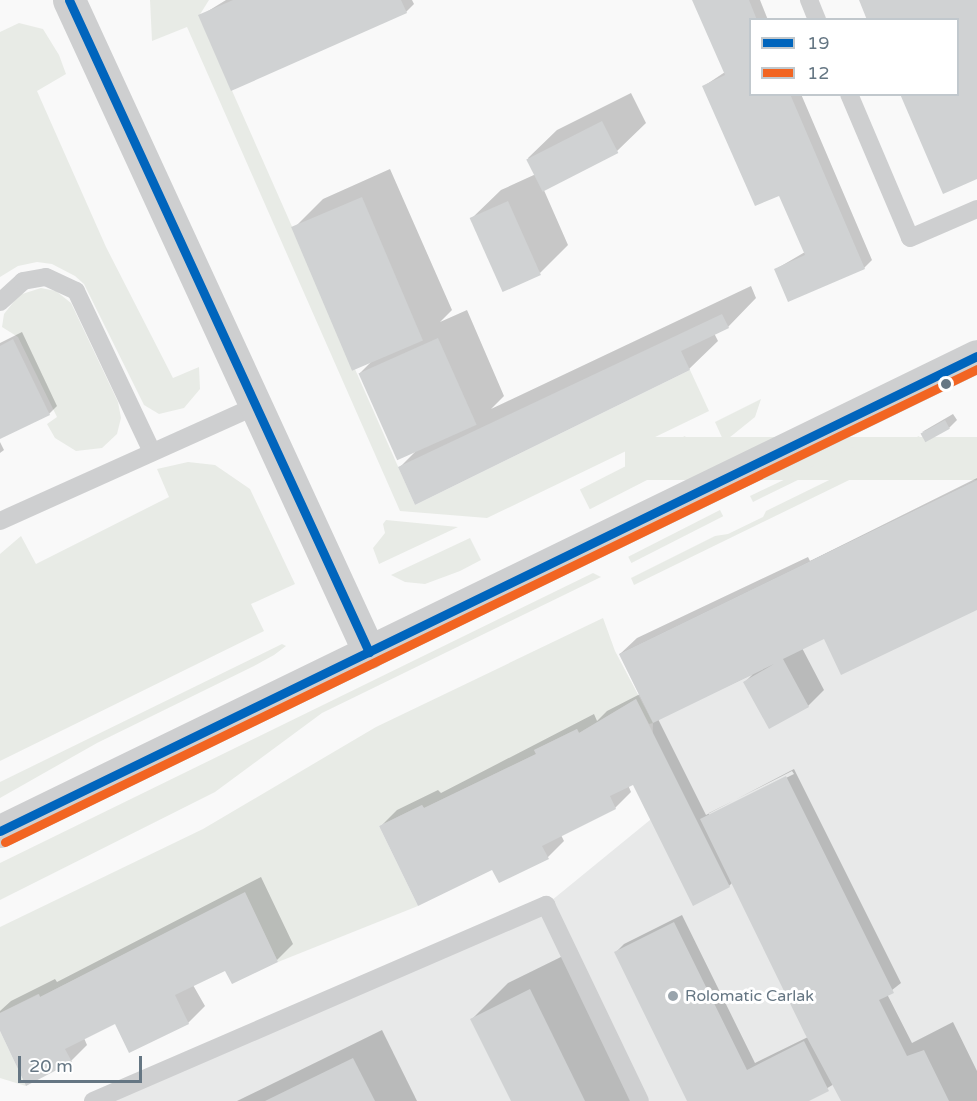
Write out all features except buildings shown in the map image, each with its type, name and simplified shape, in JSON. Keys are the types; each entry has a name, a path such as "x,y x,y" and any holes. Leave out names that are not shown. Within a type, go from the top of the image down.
{"street":[{"path":"69,0 369,652"},
{"path":"0,831 977,356"}],"lane":[{"path":"809,0 816,18"},
{"path":"850,96 910,238 977,209"},
{"path":"0,302 23,281 46,277 76,291 152,452"},
{"path":"0,521 256,406"},
{"path":"106,1099 546,905 640,1101"}],"shaded area":[{"path":"150,0 209,0 199,16 415,505 690,370 709,411 487,518 400,511 187,27 152,41"},
{"path":"19,23 43,29 59,55 66,74 37,91 106,247 173,378 199,367 200,389 184,408 159,414 144,405 84,284 75,276 52,264 37,262 18,266 0,277 0,32"},
{"path":"41,288 56,291 71,303 118,402 121,418 117,434 102,448 76,451 55,438 47,424 57,417 18,337 2,327 4,314 19,295"},
{"path":"761,399 755,417 724,442 715,422"},
{"path":"685,436 695,456 590,509 580,490"},
{"path":"919,436 923,444 634,585 631,578 715,536 728,534 763,517 766,511"},
{"path":"625,437 977,437 977,480 625,480"},
{"path":"853,447 855,452 753,502 750,496"},
{"path":"188,462 215,465 250,489 295,584 251,604 264,631 0,761 0,554 21,536 36,564 169,497 157,469"},
{"path":"977,480 977,1101 93,1101 546,905 650,820 653,723 619,654"},
{"path":"720,510 723,516 631,563 628,557"},
{"path":"386,520 458,527 379,564 373,548 385,533 383,524"},
{"path":"470,538 481,560 460,571 425,584 405,582 391,575"},
{"path":"593,573 601,577 322,713 215,792 0,900 0,863"},
{"path":"603,618 615,651 653,723 649,724 636,699 579,733 577,729 534,750 536,754 424,808 422,805 379,826 418,906 278,962 245,893 40,997 38,994 0,1013 0,927 203,829 376,727"},
{"path":"282,644 286,646 254,666 97,743 0,798 0,782"},
{"path":"0,1031 26,1086 0,1078"}],"transit line":[{"name":"19","path":"69,0 369,652"},
{"name":"19","path":"0,831 977,356"},
{"name":"12","path":"5,842 977,369"}],"place":[{"name":"Rolomatic Carlak","path":"673,996"}]}
